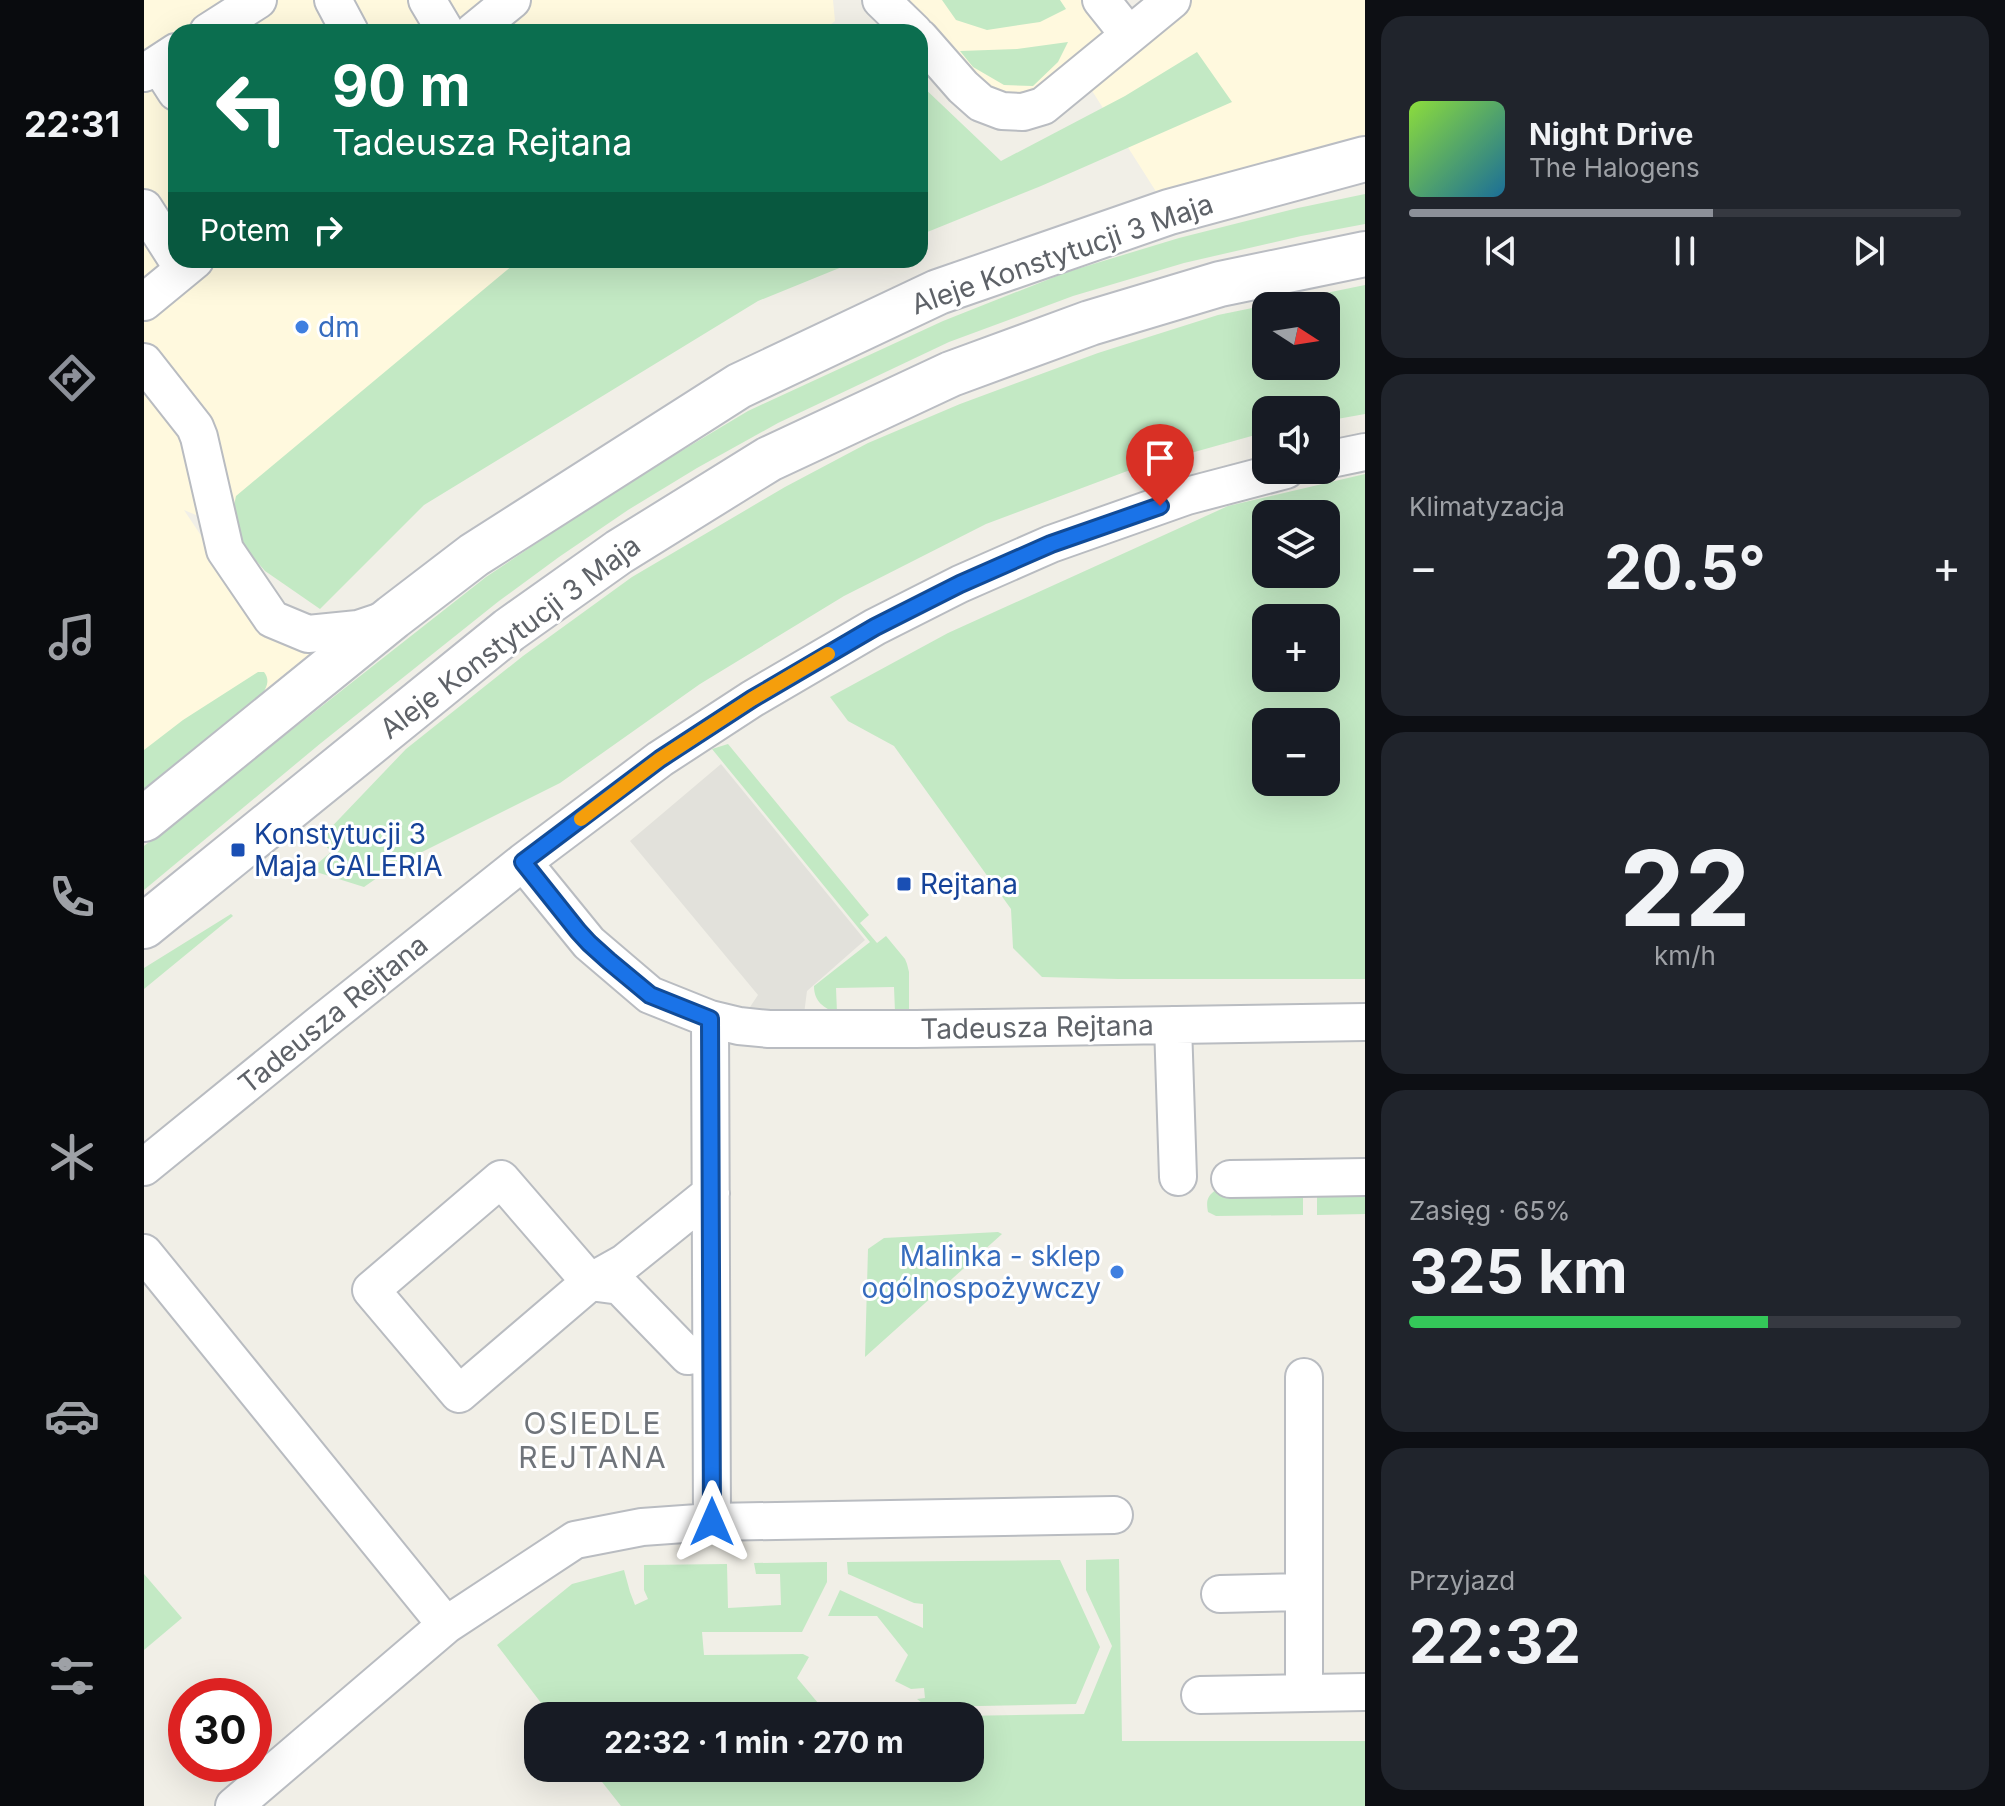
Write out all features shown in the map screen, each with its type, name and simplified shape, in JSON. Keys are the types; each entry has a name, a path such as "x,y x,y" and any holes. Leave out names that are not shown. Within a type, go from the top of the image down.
{"main road":[{"name":"Aleje Konstytucji 3 Maja","path":"144,819 474,555 739,386 938,292 1169,212 1365,159"},
{"name":"Aleje Konstytucji 3 Maja","path":"144,926 509,630 619,552 769,459 951,374 1090,323 1220,284 1365,254"}],"street":[{"path":"333,0 346,24"},
{"path":"427,0 441,24"},
{"path":"483,24 512,0"},
{"path":"881,0 907,24"},
{"path":"1101,0 1129,35"},
{"path":"928,47 981,103 1002,111 1023,112 1043,106 1172,0"},
{"path":"144,208 168,241"},
{"path":"144,302 177,268"},
{"path":"144,362 195,427 225,550 272,619 308,634 358,629 393,617"},
{"path":"1340,457 1365,452"},
{"name":"Tadeusza Rejtana","path":"144,1167 523,862 660,759 752,699 875,627 960,584 1051,544 1187,496 1252,479"},
{"name":"Tadeusza Rejtana","path":"523,862 589,943 619,969 650,995 710,1019 769,1029 1365,1022"},
{"path":"710,1019 712,1522"},
{"path":"1173,1025 1178,1177"},
{"path":"1230,1179 1365,1177"},
{"path":"711,1193 624,1263 590,1282 459,1394 371,1290 501,1179 590,1282 620,1286 688,1356 711,1352"},
{"path":"144,1253 446,1625"},
{"path":"1304,1377 1304,1693"},
{"path":"234,1806 446,1625 575,1540 642,1527 712,1522 1114,1515"},
{"path":"1220,1594 1304,1592"},
{"path":"1200,1695 1365,1692"}],"shaded area":[{"path":"144,0 833,0 835,21 831,24 168,24 168,268 539,268 229,529 184,510 204,540 210,556 244,601 358,629 144,819"},
{"path":"906,0 1101,0 1129,35 1173,0 1365,0 1365,159 1169,212 1082,75 1002,111"},
{"path":"721,764 865,940 807,991 804,1014 748,1010 758,995 630,841"}],"green space":[{"path":"942,0 1060,0 1066,9 1040,22 987,30 956,20"},
{"path":"1068,42 1058,62 1033,86 1004,85 973,67 960,51 1017,49"},
{"path":"1197,52 1232,102 928,232 928,92 1001,161 1125,96"},
{"path":"1365,194 1365,224 1184,263 1073,296 949,342 778,423 697,468 628,510 499,601 144,890 144,846 486,577 616,490 748,411 943,321 1067,272 1179,238"},
{"path":"509,268 839,268 758,301 424,505 320,609 265,571 229,529 236,496"},
{"path":"1365,285 1365,414 1340,418 1340,396 1252,396 1252,436 1130,470 986,524 844,596 700,684 560,783 394,866 364,887 310,870 331,852 320,839 406,749 523,656 632,577 785,487 868,443 960,404 1098,353 1218,315 1252,308 1252,380 1340,380 1340,292 1331,292"},
{"path":"1365,474 1365,979 1042,977 1013,948 1011,909 894,746 848,721 830,697 948,633 1228,506 1252,500 1252,588 1340,588 1340,500 1254,500 1322,484 1340,484 1340,480"},
{"path":"258,672 264,672 267,679 260,697 144,797 144,750 183,720"},
{"path":"728,744 869,915 860,923 877,943 886,936 905,959 909,972 909,1012 895,1012 894,987 836,988 837,1013 818,1000 814,986 870,942 712,749"},
{"path":"231,914 233,916 144,989 144,968"},
{"path":"1365,1188 1365,1214 1317,1215 1317,1189"},
{"path":"1303,1189 1303,1215 1216,1216 1208,1212 1208,1199 1216,1190"},
{"path":"1002,1234 865,1357 868,1249 884,1238"},
{"path":"1119,1559 1122,1741 1365,1741 1365,1806 621,1806 602,1782 984,1782 984,1716 1084,1714 1112,1646 1086,1590 1086,1560"},
{"path":"1060,1560 1100,1647 1076,1704 984,1706 984,1702 921,1702 917,1699 925,1698 924,1688 911,1689 895,1681 908,1655 877,1616 828,1616 840,1590 923,1628 923,1604 914,1603 848,1574 847,1562"},
{"path":"827,1562 827,1582 802,1632 702,1632 704,1655 803,1654 809,1657 797,1678 817,1702 540,1702 497,1645 572,1584 624,1570 635,1605 648,1599 644,1590 644,1565 727,1564 728,1608 781,1605 780,1574 756,1574 754,1563"},
{"path":"144,1574 182,1618 144,1650"}],"slow traffic":[{"path":"581,819 660,759 828,654"}],"place":[{"name":"dm","path":"302,327"},
{"name":"Konstytucji 3 Maja GALERIA","path":"238,850"},
{"name":"Rejtana","path":"904,884"},
{"name":"Malinka - sklep ogólnospożywczy","path":"1117,1272"}],"district":[{"name":"OSIEDLE REJTANA","path":"593,1441"}],"route":[{"path":"712,1522 710,1019 650,995 609,961 578,931 523,862 660,759 752,699 875,627 960,584 1051,544 1160,506"}]}
